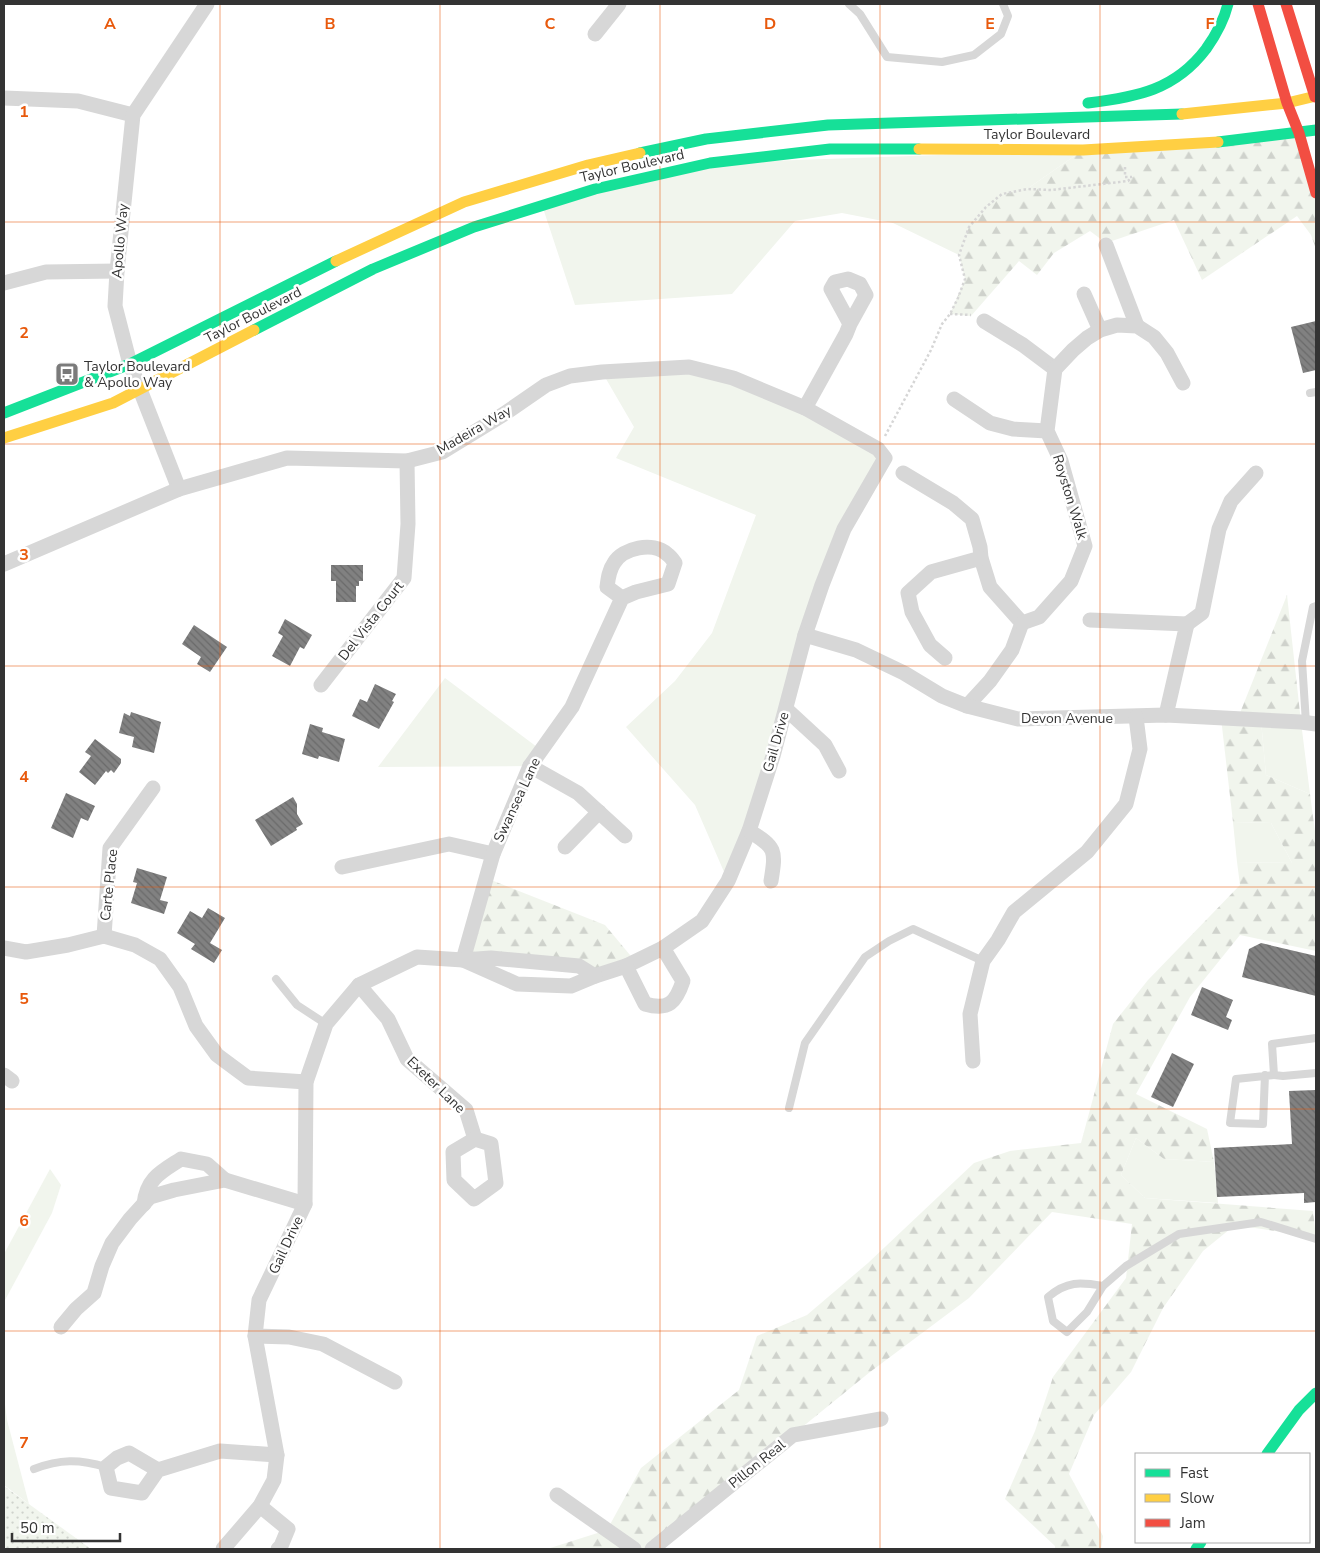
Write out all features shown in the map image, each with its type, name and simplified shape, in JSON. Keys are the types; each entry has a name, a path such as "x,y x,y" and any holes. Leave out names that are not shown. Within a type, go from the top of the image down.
{"main road":[{"path":"1005,119 1149,92 1176,80 1199,60 1216,35 1226,14 1228,4"},
{"path":"1258,4 1316,193"},
{"path":"1286,4 1316,98"},
{"name":"Taylor Boulevard","path":"4,413 130,364 363,247 464,202 588,165 706,139 828,125 1199,113 1316,98"},
{"name":"Taylor Boulevard","path":"4,438 113,403 373,269 474,227 595,189 710,163 830,150 1083,150 1202,144 1316,130"},
{"path":"1268,1453 1299,1410 1316,1393"}],"street":[{"name":"Apollo Way","path":"179,489 130,364 115,306 133,116 207,4"},
{"path":"595,34 619,4"},
{"path":"4,98 78,101 133,116"},
{"path":"1106,245 1137,326"},
{"path":"4,283 46,272 117,272"},
{"path":"1084,294 1100,330"},
{"path":"984,321 1023,345 1055,370"},
{"path":"805,408 850,324"},
{"path":"954,399 990,423 1013,429 1047,431 1055,370 1073,350 1100,330 1117,325 1137,326 1154,337 1167,353 1183,383"},
{"name":"Madeira Way","path":"4,564 179,489 286,458 408,461 442,452 504,414 546,385 578,375 689,367 733,378 805,408 878,449"},
{"name":"Royston Walk","path":"1022,623 1039,617 1071,581 1085,546 1061,461 1047,431"},
{"name":"Gail Drive","path":"464,960 517,984 571,986 626,966 663,948 702,921 728,881 749,831 773,756 805,634 844,529 885,458 878,449"},
{"name":"Del Vista Court","path":"321,685 404,578 408,524 408,461"},
{"path":"903,473 953,503 972,519 990,587 1022,623 1012,650 990,681 967,706"},
{"path":"1090,620 1187,624 1202,613 1219,529 1231,500 1256,473"},
{"path":"945,658 930,645 912,612 908,593 932,572 981,558"},
{"name":"Swansea Lane","path":"464,960 493,854 530,766 572,707 622,598"},
{"path":"1166,715 1187,624"},
{"name":"Devon Avenue","path":"805,634 856,650 904,673 942,696 967,706 1018,719 1166,715 1311,723"},
{"path":"786,709 825,745 839,771"},
{"path":"973,1061 970,1014 983,961 1014,912 1087,852 1126,804 1140,749 1136,717"},
{"path":"530,766 578,793 625,836"},
{"name":"Carte Place","path":"104,936 110,848 153,788"},
{"path":"565,847 599,812"},
{"path":"749,831 768,842 775,858 771,881"},
{"path":"342,867 449,844 493,854"},
{"path":"4,948 26,952 68,945 104,936 135,945 160,959 180,986 196,1026 217,1055 248,1078 306,1082"},
{"path":"626,966 645,1004 654,1007 670,1004 678,996 683,981 663,948"},
{"name":"Gail Drive","path":"223,1549 260,1506 274,1480 277,1455 255,1336 259,1300 305,1204 306,1082 326,1024 359,985 417,957 464,960 491,958 579,966 595,976"},
{"name":"Exeter Lane","path":"359,985 388,1019 407,1059 466,1110 475,1139"},
{"path":"144,1204 145,1194 154,1177 181,1159 207,1164 225,1180 305,1204"},
{"path":"61,1327 76,1309 94,1293 102,1266 112,1243 130,1218 150,1197 174,1190 225,1180"},
{"path":"255,1336 289,1338 323,1344 395,1382"},
{"name":"Pillon Real","path":"652,1549 793,1435 881,1419"},
{"path":"158,1470 129,1453 117,1458 106,1467 112,1488 142,1493 158,1470 220,1451 277,1455"},
{"path":"557,1494 634,1549"},
{"path":"260,1506 288,1528 278,1549"}],"lane":[{"path":"849,4 860,14 887,57 942,62 974,55 1001,34 1008,16 1003,4"},
{"path":"1311,723 1302,661 1313,607 1316,606"},
{"path":"789,1108 804,1042 865,957 913,928 983,961"},
{"path":"276,979 297,1005 326,1024"},
{"path":"1316,1038 1272,1044 1270,1075 1263,1124 1230,1123 1236,1079 1270,1075 1316,1073"},
{"path":"1103,1286 1080,1282 1056,1290 1048,1297 1053,1321 1067,1332 1087,1312 1103,1286 1126,1266 1179,1234 1261,1222 1316,1239"},
{"path":"34,1469 49,1463 64,1461 83,1461 106,1467"}],"path":[{"path":"878,449 931,350 942,324 950,314 965,279 959,255 969,228 986,207 1002,194 1027,189 1051,190 1100,185 1128,181 1132,176"},
{"path":"950,314 971,316 984,321"}],"green space":[{"path":"1299,133 1316,193 1316,249 1311,235 1297,216 1202,280 1174,220 1106,243 1090,231 1054,253 1037,275 1019,261 971,316 950,314 965,279 959,255 969,227 986,207 1002,194 1027,189 1083,150"},
{"path":"1083,150 1027,189 1002,194 969,228 959,255 893,223 842,213 795,221 732,294 575,305 542,205 710,163"},
{"path":"689,367 733,378 885,458 844,529 728,881 695,805 626,727 675,681 712,633 756,515 616,458 634,427 602,372"},
{"path":"1287,595 1301,722 1261,720 1266,775 1310,794 1316,839 1316,951 1240,935 1190,997 1136,1094 1207,1129 1214,1162 1164,1159 1136,1138 1121,1175 1145,1198 1313,1211 1316,1237 1235,1225 1203,1251 1163,1308 1131,1372 1094,1415 1069,1474 1103,1536 1101,1549 1055,1549 1055,1546 1005,1499 1035,1431 1053,1377 1126,1278 1132,1224 1052,1212 969,1298 870,1372 652,1549 547,1549 607,1530 641,1468 739,1390 757,1336 807,1315 868,1263 974,1163 1010,1151 1081,1143 1113,1024 1148,980 1240,885 1237,862 1292,863 1271,823 1233,822 1221,718 1238,718"},
{"path":"445,678 541,750 530,766 378,767"},
{"path":"1261,720 1301,722 1310,794 1266,775"},
{"path":"1233,822 1271,823 1292,863 1237,862"},
{"path":"486,878 605,925 635,961 595,976 579,966 463,960"},
{"path":"1136,1138 1164,1159 1214,1162 1218,1203 1145,1198 1121,1175"},
{"path":"50,1169 61,1185 52,1213 4,1302 4,1254"},
{"path":"4,1396 7,1420 29,1504 4,1485"},
{"path":"4,1486 91,1549 4,1549"}],"building":[{"path":"1316,321 1316,370 1303,373 1291,327"},
{"path":"331,565 363,565 363,581 359,581 359,586 356,586 356,602 336,602 336,581 331,581"},
{"path":"285,619 312,635 304,649 300,647 290,666 272,656 283,636 278,633"},
{"path":"194,625 227,647 210,672 197,664 201,657 182,644"},
{"path":"375,684 396,694 392,701 394,702 379,729 352,716 360,699 367,702"},
{"path":"131,712 161,722 154,753 132,747 134,737 119,733 124,713 130,716"},
{"path":"310,724 323,728 322,732 345,739 339,762 319,756 318,759 302,754"},
{"path":"95,739 121,759 121,763 114,773 111,770 108,773 106,771 95,785 79,772 91,756 85,752"},
{"path":"66,793 95,806 88,821 81,818 73,838 51,828"},
{"path":"293,797 297,804 297,814 303,824 296,828 297,830 271,846 255,820"},
{"path":"137,868 167,877 160,900 168,902 164,914 131,903 137,883 133,882"},
{"path":"208,908 225,918 210,943 222,950 214,963 191,949 195,944 177,933 190,911 202,918"},
{"path":"1261,943 1316,956 1316,996 1242,977 1249,949"},
{"path":"1202,987 1233,1000 1226,1017 1232,1020 1228,1030 1191,1015"},
{"path":"1172,1053 1194,1064 1173,1107 1151,1097"},
{"path":"1316,1090 1316,1202 1304,1203 1304,1193 1217,1197 1214,1148 1292,1144 1289,1091"}],"traffic: fast":[{"path":"1088,103 1139,94 1168,83 1181,74 1194,63 1210,44 1222,22 1228,4"},
{"path":"640,153 706,139 828,125 1182,114"},
{"path":"1218,142 1316,130"},
{"path":"254,330 373,269 474,227 595,189 710,163 830,149 919,149"},
{"path":"4,413 130,364 336,261"},
{"path":"1268,1453 1299,1410 1316,1393"},
{"path":"1196,1549 1200,1543"}],"traffic: slow":[{"path":"1182,114 1287,103 1316,96"},
{"path":"919,149 1083,150 1218,142"},
{"path":"336,261 464,202 588,165 640,153"},
{"path":"4,438 113,403 254,330"}],"traffic: jam":[{"path":"1258,4 1316,193"},
{"path":"1286,4 1315,97"}],"place":[{"name":"Taylor Boulevard & Apollo Way","path":"67,374"}]}
